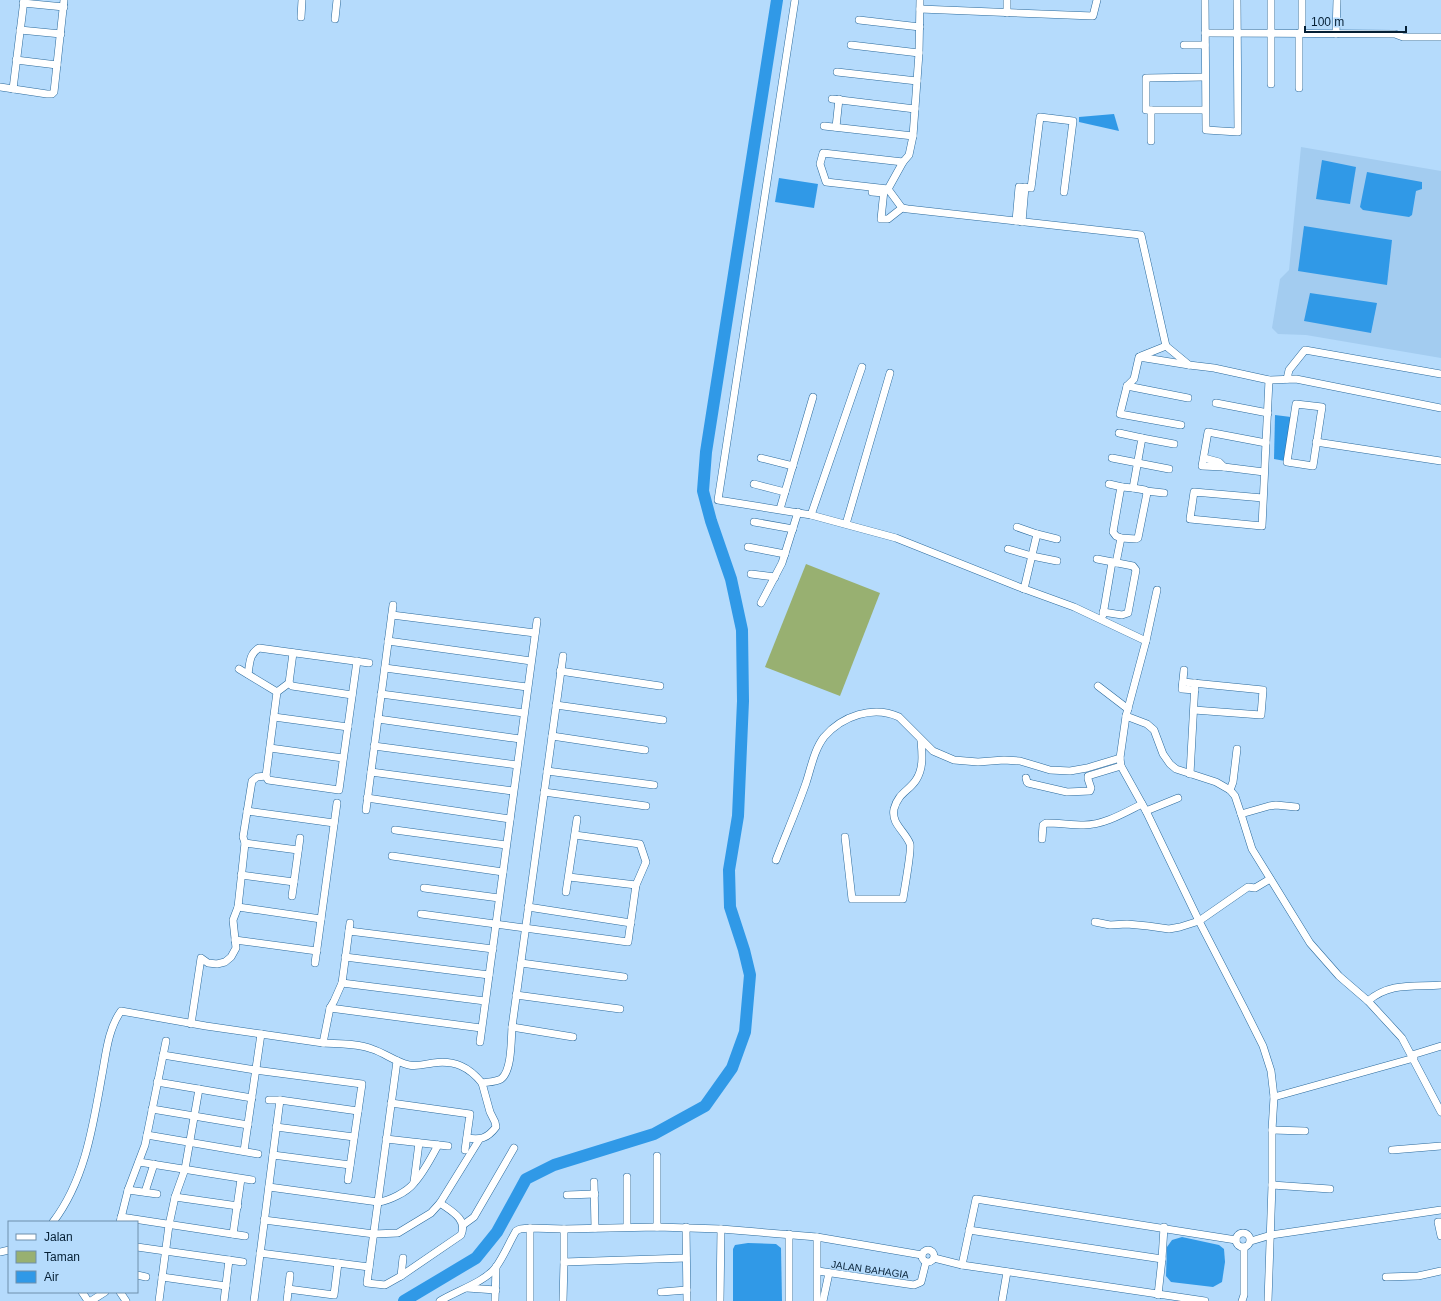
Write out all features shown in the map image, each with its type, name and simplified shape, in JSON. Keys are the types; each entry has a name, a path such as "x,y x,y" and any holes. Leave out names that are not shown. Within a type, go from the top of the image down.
{"street":[{"path":"301,17 302,0"},
{"path":"335,18 337,0"},
{"path":"795,0 718,498 721,501 798,512 896,538 1074,608 1146,641"},
{"path":"902,208 888,219 881,219 886,190 909,154 913,136 919,53 920,0"},
{"path":"1007,13 1008,0"},
{"path":"920,9 1093,16 1097,0"},
{"path":"1205,0 1206,130 1238,132 1237,0"},
{"path":"1271,0 1271,84"},
{"path":"1298,88 1302,0"},
{"path":"1336,34 1337,0"},
{"path":"0,87 13,89 52,94 54,92 64,3 23,2 13,89"},
{"path":"858,20 920,27"},
{"path":"20,30 61,34"},
{"path":"1205,32 1395,34 1403,37 1441,37"},
{"path":"851,45 919,53"},
{"path":"1184,45 1205,45"},
{"path":"16,60 57,66"},
{"path":"837,72 917,81"},
{"path":"1205,77 1146,78 1146,110 1205,110"},
{"path":"836,127 835,99 915,109"},
{"path":"1151,110 1151,141"},
{"path":"1019,221 1025,187 1031,188 1040,117 1073,121 1064,192"},
{"path":"824,126 913,136"},
{"path":"903,162 823,153 820,164 826,182 886,190 902,208 1140,235 1166,346 1189,365"},
{"path":"822,186 886,190"},
{"path":"1139,357 1166,346"},
{"path":"1286,379 1289,370 1305,350 1441,374"},
{"path":"1139,357 1214,368 1269,380 1296,379 1441,408"},
{"path":"1139,357 1134,379 1127,386 1120,414 1181,425"},
{"path":"811,515 862,366"},
{"path":"846,524 890,373"},
{"path":"1263,498 1194,492 1190,519 1262,526 1269,380"},
{"path":"1127,386 1188,398"},
{"path":"780,510 813,398"},
{"path":"1216,403 1268,413"},
{"path":"1296,404 1322,407 1316,442 1313,466 1287,462 1296,404"},
{"path":"1264,472 1224,467 1218,462 1204,458 1208,432 1266,443"},
{"path":"1119,433 1174,444"},
{"path":"1133,488 1142,438"},
{"path":"1316,442 1441,461"},
{"path":"761,458 793,466"},
{"path":"1112,458 1169,469"},
{"path":"754,484 785,492"},
{"path":"1109,484 1164,493"},
{"path":"1122,487 1113,532 1116,536 1121,538 1138,538 1147,493 1146,491"},
{"path":"761,603 782,563 798,512"},
{"path":"754,522 793,528"},
{"path":"1017,527 1037,534 1057,538"},
{"path":"1024,589 1037,534"},
{"path":"1102,621 1114,563 1121,538"},
{"path":"748,547 785,554"},
{"path":"1008,549 1057,562"},
{"path":"1097,560 1133,566 1136,570 1128,613 1122,615 1103,612"},
{"path":"751,574 775,577"},
{"path":"1157,590 1146,641 1127,712 1120,758 1121,766 1146,811 1199,921 1228,976 1262,1046 1272,1071 1274,1097 1268,1301"},
{"path":"366,810 393,604"},
{"path":"392,615 535,633"},
{"path":"480,1042 537,621"},
{"path":"388,641 531,661"},
{"path":"248,674 252,653 259,648 369,663"},
{"path":"293,653 289,684 277,692 266,776 268,780 339,790 357,661"},
{"path":"482,1083 500,1080 506,1074 509,1066 516,995 563,656"},
{"path":"385,668 528,687"},
{"path":"239,669 277,692"},
{"path":"1184,670 1182,689 1195,686 1263,690 1261,715 1194,710"},
{"path":"560,671 660,686"},
{"path":"289,684 292,686 352,695"},
{"path":"1098,686 1127,712 1154,730 1163,754 1170,764 1176,769 1216,782 1230,790 1235,796 1252,849 1310,943 1339,976 1368,1001 1402,1038 1413,1056 1441,1112"},
{"path":"1190,774 1195,686"},
{"path":"381,694 524,713"},
{"path":"556,705 663,720"},
{"path":"776,860 806,784 812,761 823,738 838,724 858,714 877,712 892,714 900,718 933,751 954,760 978,762 994,760 1014,761 1050,770 1070,771 1087,768 1120,758"},
{"path":"274,716 348,726"},
{"path":"378,720 520,739"},
{"path":"552,736 645,750"},
{"path":"845,837 852,899 903,899 911,845 893,817 894,808 899,796 916,780 920,771 922,760 921,740"},
{"path":"374,746 517,765"},
{"path":"270,748 343,758"},
{"path":"1230,790 1233,782 1233,771 1238,749"},
{"path":"1026,778 1028,783 1067,792 1090,791 1091,788 1088,776 1121,766"},
{"path":"547,771 654,785"},
{"path":"371,772 513,791"},
{"path":"191,1024 201,958 208,962 217,964 225,962 231,957 236,948 234,920 238,908 242,875 245,843 243,836 246,811 252,782 257,777 266,776"},
{"path":"544,792 646,806"},
{"path":"367,798 510,819"},
{"path":"1146,811 1178,798"},
{"path":"315,963 337,803"},
{"path":"1042,839 1044,825 1046,823 1093,824 1115,817 1142,804"},
{"path":"1241,814 1276,805 1296,808"},
{"path":"246,811 334,823"},
{"path":"566,892 577,819"},
{"path":"395,830 506,845"},
{"path":"421,914 628,942 636,885 646,862 640,844 575,835"},
{"path":"292,896 300,838"},
{"path":"245,843 298,850"},
{"path":"392,856 503,872"},
{"path":"242,875 294,882"},
{"path":"569,876 636,885"},
{"path":"1095,922 1110,925 1127,924 1169,929 1199,921 1248,887 1255,888 1270,879"},
{"path":"424,888 499,898"},
{"path":"528,907 631,922"},
{"path":"238,908 321,919"},
{"path":"323,1043 330,1008 342,983 350,923"},
{"path":"349,931 493,949"},
{"path":"235,940 317,951"},
{"path":"345,957 489,975"},
{"path":"521,963 624,977"},
{"path":"342,983 485,1001"},
{"path":"1368,1001 1374,996 1391,988 1400,986 1441,985"},
{"path":"516,995 620,1009"},
{"path":"330,1008 481,1028"},
{"path":"54,1221 62,1211 74,1186 86,1153 109,1040 115,1020 121,1011 191,1024 323,1043 370,1048 410,1066 441,1062 455,1064 466,1068 482,1083 496,1127 487,1136 479,1140 440,1203 431,1213 398,1233 374,1234 264,1220"},
{"path":"512,1027 573,1037"},
{"path":"244,1151 261,1034"},
{"path":"133,1221 121,1220 128,1190 139,1162 147,1135 166,1041"},
{"path":"1274,1097 1413,1056 1441,1046"},
{"path":"163,1055 256,1070 362,1084 348,1180"},
{"path":"397,1061 367,1283 385,1285 401,1276 461,1235 463,1225 456,1214 440,1203"},
{"path":"157,1082 252,1098"},
{"path":"159,1301 169,1224 175,1197 185,1169 199,1089"},
{"path":"269,1100 280,1100 358,1110"},
{"path":"254,1301 280,1100"},
{"path":"392,1103 470,1114 465,1150"},
{"path":"152,1108 248,1124"},
{"path":"276,1127 354,1137"},
{"path":"1272,1130 1305,1131"},
{"path":"147,1135 258,1154"},
{"path":"467,1138 479,1140"},
{"path":"386,1139 448,1146"},
{"path":"414,1184 419,1143"},
{"path":"268,1187 378,1202 392,1198 414,1184 438,1145"},
{"path":"1392,1150 1441,1146"},
{"path":"463,1225 474,1217 514,1148"},
{"path":"273,1155 350,1165"},
{"path":"656,1227 657,1156"},
{"path":"139,1162 252,1180"},
{"path":"145,1192 154,1164"},
{"path":"627,1177 627,1227"},
{"path":"234,1234 241,1179"},
{"path":"594,1182 595,1228"},
{"path":"1272,1185 1330,1189"},
{"path":"128,1190 157,1194"},
{"path":"567,1195 595,1194"},
{"path":"175,1197 238,1206"},
{"path":"962,1265 968,1230 976,1199 1236,1240 1238,1244 1244,1247"},
{"path":"1244,1247 1248,1245 1250,1241 1271,1235 1441,1210"},
{"path":"138,1221 169,1224 246,1236"},
{"path":"1441,1222 1438,1222 1441,1236"},
{"path":"686,1227 687,1301"},
{"path":"440,1301 466,1288 496,1267 516,1231 530,1228 564,1229 686,1227 721,1229 817,1237 922,1255"},
{"path":"530,1228 530,1301"},
{"path":"1158,1295 1164,1228"},
{"path":"563,1301 564,1229"},
{"path":"720,1301 721,1229"},
{"path":"968,1230 1162,1259"},
{"path":"1236,1240 1240,1234 1245,1233 1249,1236 1250,1241"},
{"path":"788,1301 789,1234"},
{"path":"817,1237 817,1301"},
{"path":"138,1247 243,1262"},
{"path":"1242,1301 1244,1295 1244,1247"},
{"path":"922,1255 924,1252 930,1250 934,1255 934,1258"},
{"path":"260,1253 369,1268"},
{"path":"922,1255 922,1258 926,1262 933,1261 934,1258"},
{"path":"401,1276 403,1258"},
{"path":"564,1262 686,1258"},
{"path":"934,1258 962,1265 1205,1301"},
{"path":"224,1301 229,1260"},
{"name":"JALAN BAHAGIA","path":"818,1271 914,1285 921,1282 926,1262"},
{"path":"288,1289 334,1295 338,1263"},
{"path":"495,1301 496,1267"},
{"path":"1386,1278 1418,1276 1441,1271"},
{"path":"1002,1301 1007,1272"},
{"path":"823,1301 829,1273"},
{"path":"287,1301 290,1274"},
{"path":"138,1275 146,1277"},
{"path":"162,1278 226,1286"},
{"path":"466,1288 496,1290"},
{"path":"661,1292 687,1290"},
{"path":"83,1293 89,1301 103,1293"}],"shaded area":[{"path":"1301,147 1441,171 1441,358 1306,335 1278,334 1272,328 1280,279 1289,270"}],"green space":[{"path":"806,564 880,593 840,696 765,667"}],"water":[{"path":"1114,114 1119,131 1079,122 1079,117"},
{"path":"1322,160 1356,167 1350,204 1316,199"},
{"path":"1367,172 1422,182 1422,189 1416,191 1412,215 1409,217 1363,210 1360,207"},
{"path":"779,178 818,184 814,208 775,202"},
{"path":"1304,226 1392,240 1387,285 1298,271"},
{"path":"1310,293 1377,303 1371,333 1304,321"},
{"path":"1275,415 1291,417 1285,461 1274,459"},
{"path":"1182,1237 1219,1245 1224,1249 1225,1262 1222,1282 1213,1287 1171,1282 1166,1276 1167,1247 1172,1240"},
{"path":"748,1243 776,1244 781,1248 782,1301 733,1301 733,1249 735,1245"}],"waterway":[{"path":"404,1301 476,1258 497,1232 526,1179 554,1165 654,1134 705,1106 732,1068 745,1032 750,975 744,950 730,907 729,870 738,816 743,701 742,630 731,579 711,521 703,491 706,452 777,0"}]}
